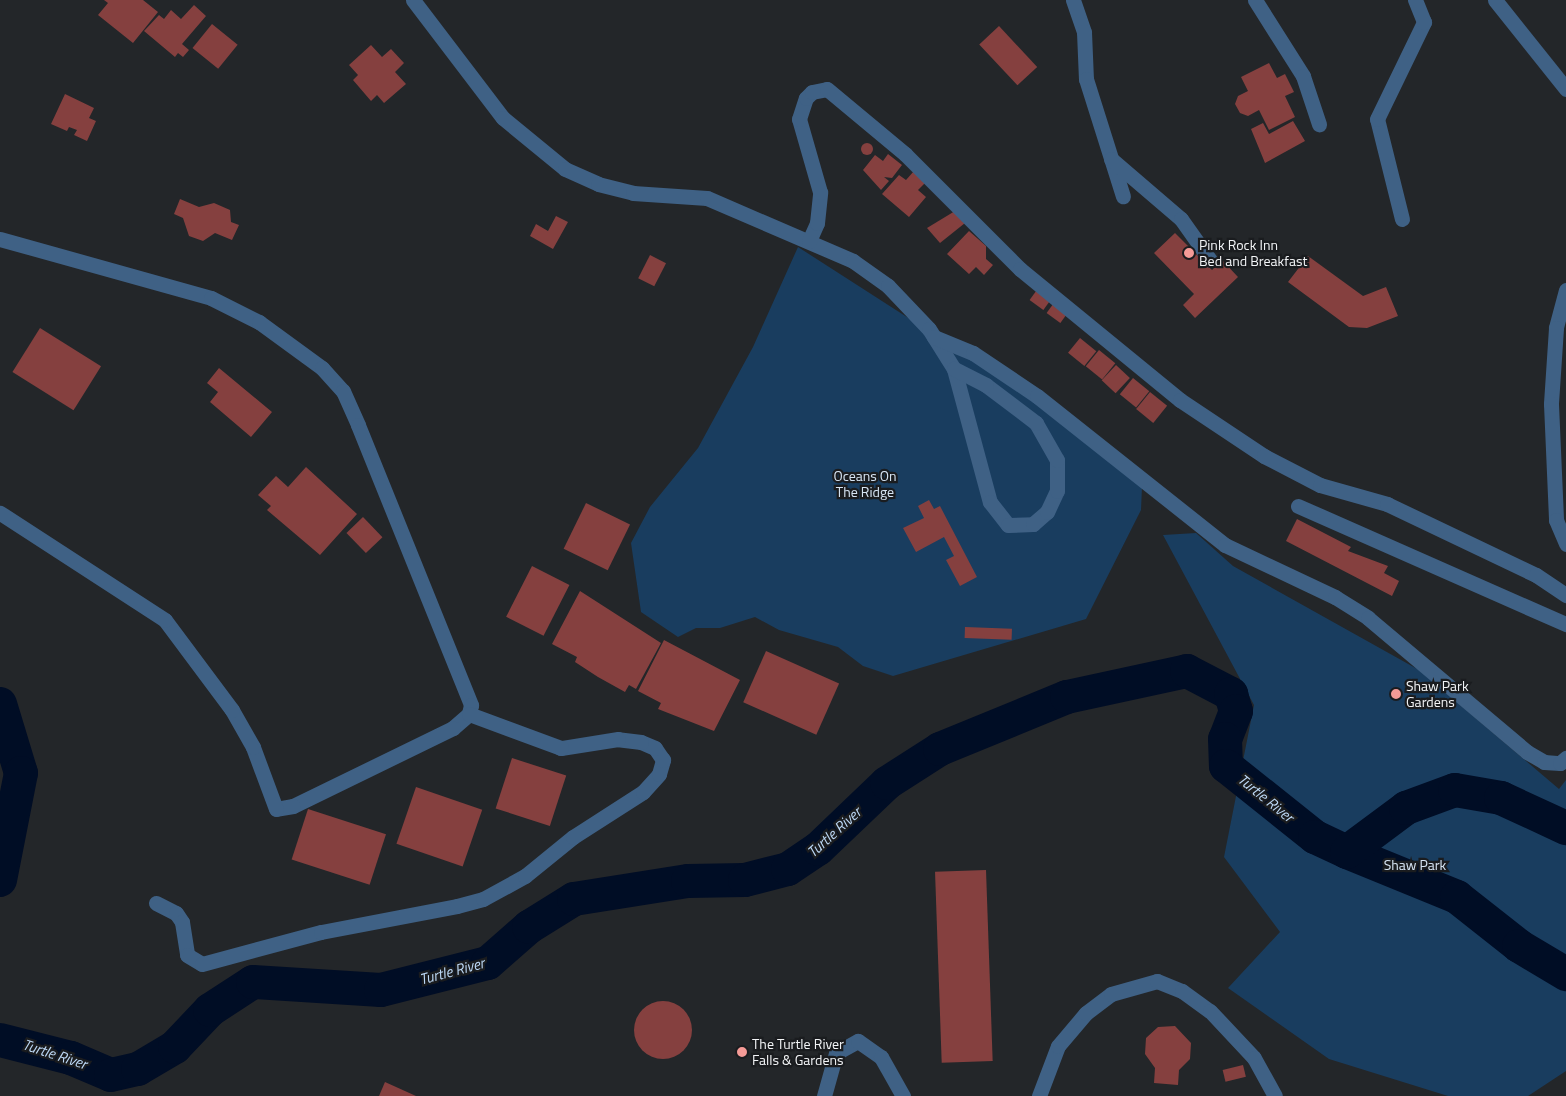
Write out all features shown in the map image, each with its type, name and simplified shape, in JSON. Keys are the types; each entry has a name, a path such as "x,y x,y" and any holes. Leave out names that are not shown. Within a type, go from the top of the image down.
{"street":[{"path":"414,0 503,118 565,168 598,184 633,193 707,198 853,261 888,286 934,337 954,369 990,502 1008,525 1033,524 1046,512 1058,491 1057,460 1036,423 986,385 954,369"},
{"path":"1073,0 1084,32 1086,79 1123,196"},
{"path":"1255,0 1302,76 1318,124"},
{"path":"1402,219 1377,119 1424,22 1415,0"},
{"path":"1494,0 1566,88"},
{"path":"809,241 817,223 820,192 799,119 806,98 812,92 827,89 905,154 1020,269 1180,400 1272,460 1320,484 1386,504 1536,575 1566,595"},
{"path":"1110,158 1181,219 1210,260"},
{"path":"0,239 211,298 259,322 322,368 343,391 358,425 470,705 469,714 453,728 293,806 276,809 253,747 232,710 165,620 0,512"},
{"path":"1566,290 1556,328 1551,404 1556,520 1566,544"},
{"path":"934,337 973,353 1037,396 1225,545 1335,597 1368,618 1528,752 1544,762 1560,763 1566,758"},
{"path":"1298,506 1566,624"},
{"path":"156,904 176,913 182,922 187,955 193,963 202,964 321,932 457,906 483,899 525,876 573,837 643,792 659,774 663,760 654,748 640,742 618,739 555,747 469,714"},
{"path":"1039,1096 1058,1046 1086,1013 1119,991 1157,981 1182,991 1210,1011 1254,1058 1275,1096"},
{"path":"824,1096 836,1053 858,1041 881,1057 903,1096"}],"green space":[{"name":"Oceans On The Ridge","path":"798,247 1022,391 1142,487 1141,510 1086,619 893,676 863,666 838,647 779,630 755,617 720,628 696,628 678,637 641,612 631,543 650,507 698,448 753,347"},
{"name":"Shaw Park","path":"1196,533 1233,566 1419,670 1559,789 1566,780 1566,1071 1528,1096 1448,1096 1329,1059 1228,988 1280,932 1224,857 1254,705 1163,535"}],"building":[{"path":"104,0 143,0 158,12 133,43 98,15 108,3"},
{"path":"194,5 206,16 182,44 189,50 183,57 178,53 175,57 144,31 159,15 164,19 171,10 181,19"},
{"path":"212,24 238,45 218,69 192,48"},
{"path":"999,26 1037,67 1017,85 979,44"},
{"path":"371,45 382,57 391,49 404,63 395,72 406,84 384,103 377,95 371,101 353,80 358,75 349,65"},
{"path":"1269,63 1277,78 1285,74 1294,92 1285,96 1295,117 1269,130 1259,110 1248,116 1240,113 1235,104 1238,96 1248,91 1241,77"},
{"path":"65,94 94,108 89,118 96,121 87,141 74,135 77,130 69,127 67,131 51,124"},
{"path":"1293,121 1305,141 1265,163 1251,129 1263,123 1269,134"},
{"path":"865,143 869,143 873,149 869,155 865,155 861,151 861,147"},
{"path":"888,154 902,165 892,178 884,177 889,181 881,190 863,170 875,155 883,161"},
{"path":"914,171 926,182 918,190 926,197 909,217 882,194 899,175 906,180"},
{"path":"180,199 199,207 214,203 230,210 231,222 239,225 232,240 215,233 203,241 189,236 183,218 174,214"},
{"path":"955,211 965,223 940,243 927,228"},
{"path":"556,216 568,222 553,249 530,236 536,224 548,231"},
{"path":"969,231 986,246 986,259 993,265 984,275 976,267 969,274 947,254"},
{"path":"1175,233 1212,270 1222,260 1238,277 1195,318 1183,305 1194,294 1154,253"},
{"path":"650,255 666,263 654,286 638,278"},
{"path":"1308,256 1363,296 1386,287 1398,316 1367,328 1349,327 1288,282"},
{"path":"1039,287 1053,297 1043,310 1030,300"},
{"path":"1056,300 1070,310 1060,323 1047,313"},
{"path":"40,328 101,366 74,410 12,372"},
{"path":"1080,338 1096,351 1084,366 1068,353"},
{"path":"1099,350 1115,363 1102,380 1086,366"},
{"path":"1116,365 1130,378 1116,393 1102,380"},
{"path":"219,368 272,412 251,437 210,402 218,392 207,383"},
{"path":"1133,378 1149,391 1136,408 1120,394"},
{"path":"1150,392 1167,406 1153,423 1136,409"},
{"path":"306,467 357,514 320,555 267,510 271,506 258,495 276,476 288,487"},
{"name":"Oceans On The Ridge","path":"929,500 934,509 940,506 977,577 960,586 946,560 954,556 944,537 916,552 903,528 924,518 918,506"},
{"path":"586,503 630,524 608,570 564,549"},
{"path":"363,517 382,537 366,553 346,533"},
{"path":"1297,519 1351,547 1348,551 1388,566 1384,573 1399,581 1392,596 1286,541"},
{"path":"532,566 569,585 544,636 506,617"},
{"path":"580,591 661,643 636,689 629,685 625,692 575,662 577,657 552,644"},
{"path":"965,627 1012,629 1012,640 965,638"},
{"path":"664,640 740,680 714,731 658,709 661,703 638,691"},
{"path":"766,651 839,684 816,735 743,702"},
{"path":"512,758 566,776 550,826 496,808"},
{"path":"416,787 482,810 463,867 396,844"},
{"path":"308,809 386,834 370,885 292,859"},
{"path":"986,870 993,1061 942,1063 935,872"},
{"path":"663,1001 674,1003 684,1009 690,1019 692,1030 690,1041 684,1051 674,1057 663,1059 652,1057 642,1051 636,1041 634,1030 636,1019 642,1009 652,1003"},
{"path":"1175,1026 1191,1043 1190,1059 1179,1070 1178,1085 1154,1083 1155,1068 1145,1054 1146,1038 1158,1027"},
{"path":"1243,1065 1246,1077 1226,1082 1223,1070"},
{"path":"385,1082 416,1096 379,1096"}],"waterway":[{"name":"Turtle River","path":"0,1040 71,1058 111,1075 138,1069 175,1047 210,1010 253,982 381,990 488,963 529,927 574,899 688,881 745,880 788,869 818,849 887,783 940,749 1067,697 1187,671 1231,694 1236,711 1225,739 1226,766 1315,837 1347,852 1406,808 1455,790 1501,798 1566,828"},
{"path":"0,704 21,773 0,880"},
{"path":"1347,852 1457,897 1519,946 1566,974"}],"place":[{"name":"Pink Rock Inn Bed and Breakfast","path":"1189,253"},
{"name":"Shaw Park Gardens","path":"1396,694"},
{"name":"The Turtle River Falls & Gardens","path":"742,1052"}]}
